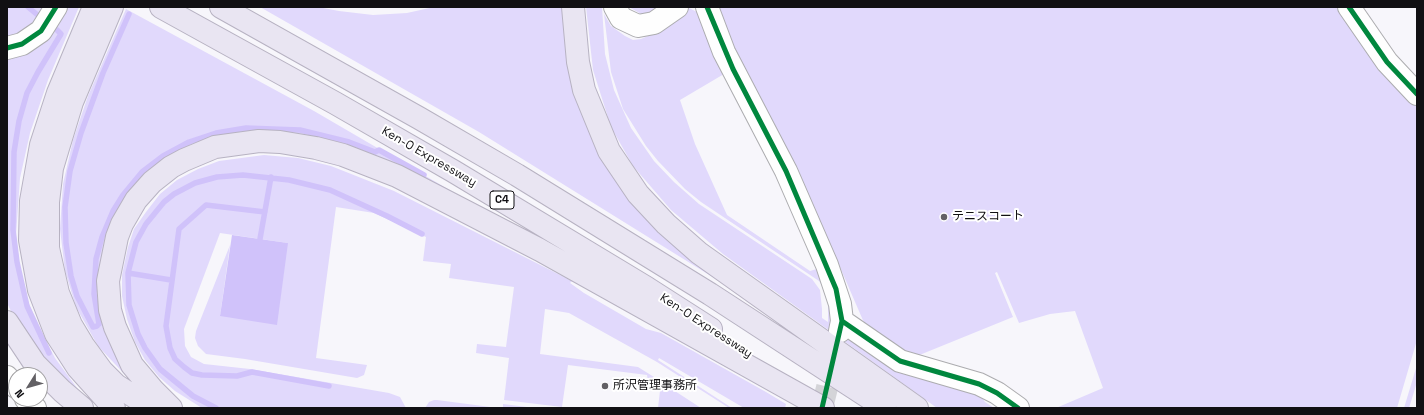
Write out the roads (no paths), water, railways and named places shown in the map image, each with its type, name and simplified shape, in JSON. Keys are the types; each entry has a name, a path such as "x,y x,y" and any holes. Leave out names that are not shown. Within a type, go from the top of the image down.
{"highway":[{"path":"94,7 58,93 41,145 31,201 30,240 38,290 56,334 78,368 114,408"},
{"path":"112,7 74,97 52,168 48,202 48,248 54,282 71,325 83,345 99,367 116,385 152,408"},
{"name":"Ken-O Expressway","path":"161,7 335,103 453,171 647,288 832,408"},
{"name":"C4","path":"222,7 517,175 710,294 885,408"},
{"path":"573,7 578,62 584,90 609,151 638,194 666,224 699,253 917,408"},
{"path":"171,408 152,390 132,365 115,327 110,310 108,281 117,236 136,200 152,182 171,167 195,154 215,147 260,142 280,142 316,148 344,155 397,176 554,257 823,408"},
{"path":"7,322 35,364 62,391 82,408"}],"street":[{"path":"7,48 29,41 41,32 48,23 56,7"},
{"path":"615,7 621,18 638,26 654,23 677,7"},
{"path":"707,7 724,52 786,171 824,258 836,289 841,326 900,361 979,384 997,393 1018,408"},
{"path":"1349,7 1387,62 1417,94"}],"waterway":[{"path":"28,7 40,17"},
{"path":"97,326 93,327 77,296 71,276 66,243 65,207 70,171 81,133 103,73 129,14"},
{"path":"49,353 27,306 17,262 13,230 14,152 19,121 27,93 61,34 57,30"},
{"path":"99,324 94,294 96,259 102,237 113,211 123,195 142,172 163,156 189,142 216,133 246,128 300,130 349,142 375,152 379,150 424,175"},
{"path":"216,408 193,396 160,369 145,348 138,334 129,305 128,273 136,242 146,224 164,202 174,194 195,183 217,177 243,175 289,180 330,190 422,234"},
{"path":"260,239 271,177"},
{"path":"265,212 206,205 179,229 166,326 170,348 175,359 192,373 202,375 237,376 252,372 329,386"},
{"path":"128,273 171,280"}],"tunnel":[{"path":"822,408 835,355"}],"place":[{"name":"テニスコート","path":"944,217"},
{"name":"所沢管理事務所","path":"605,386"}]}
